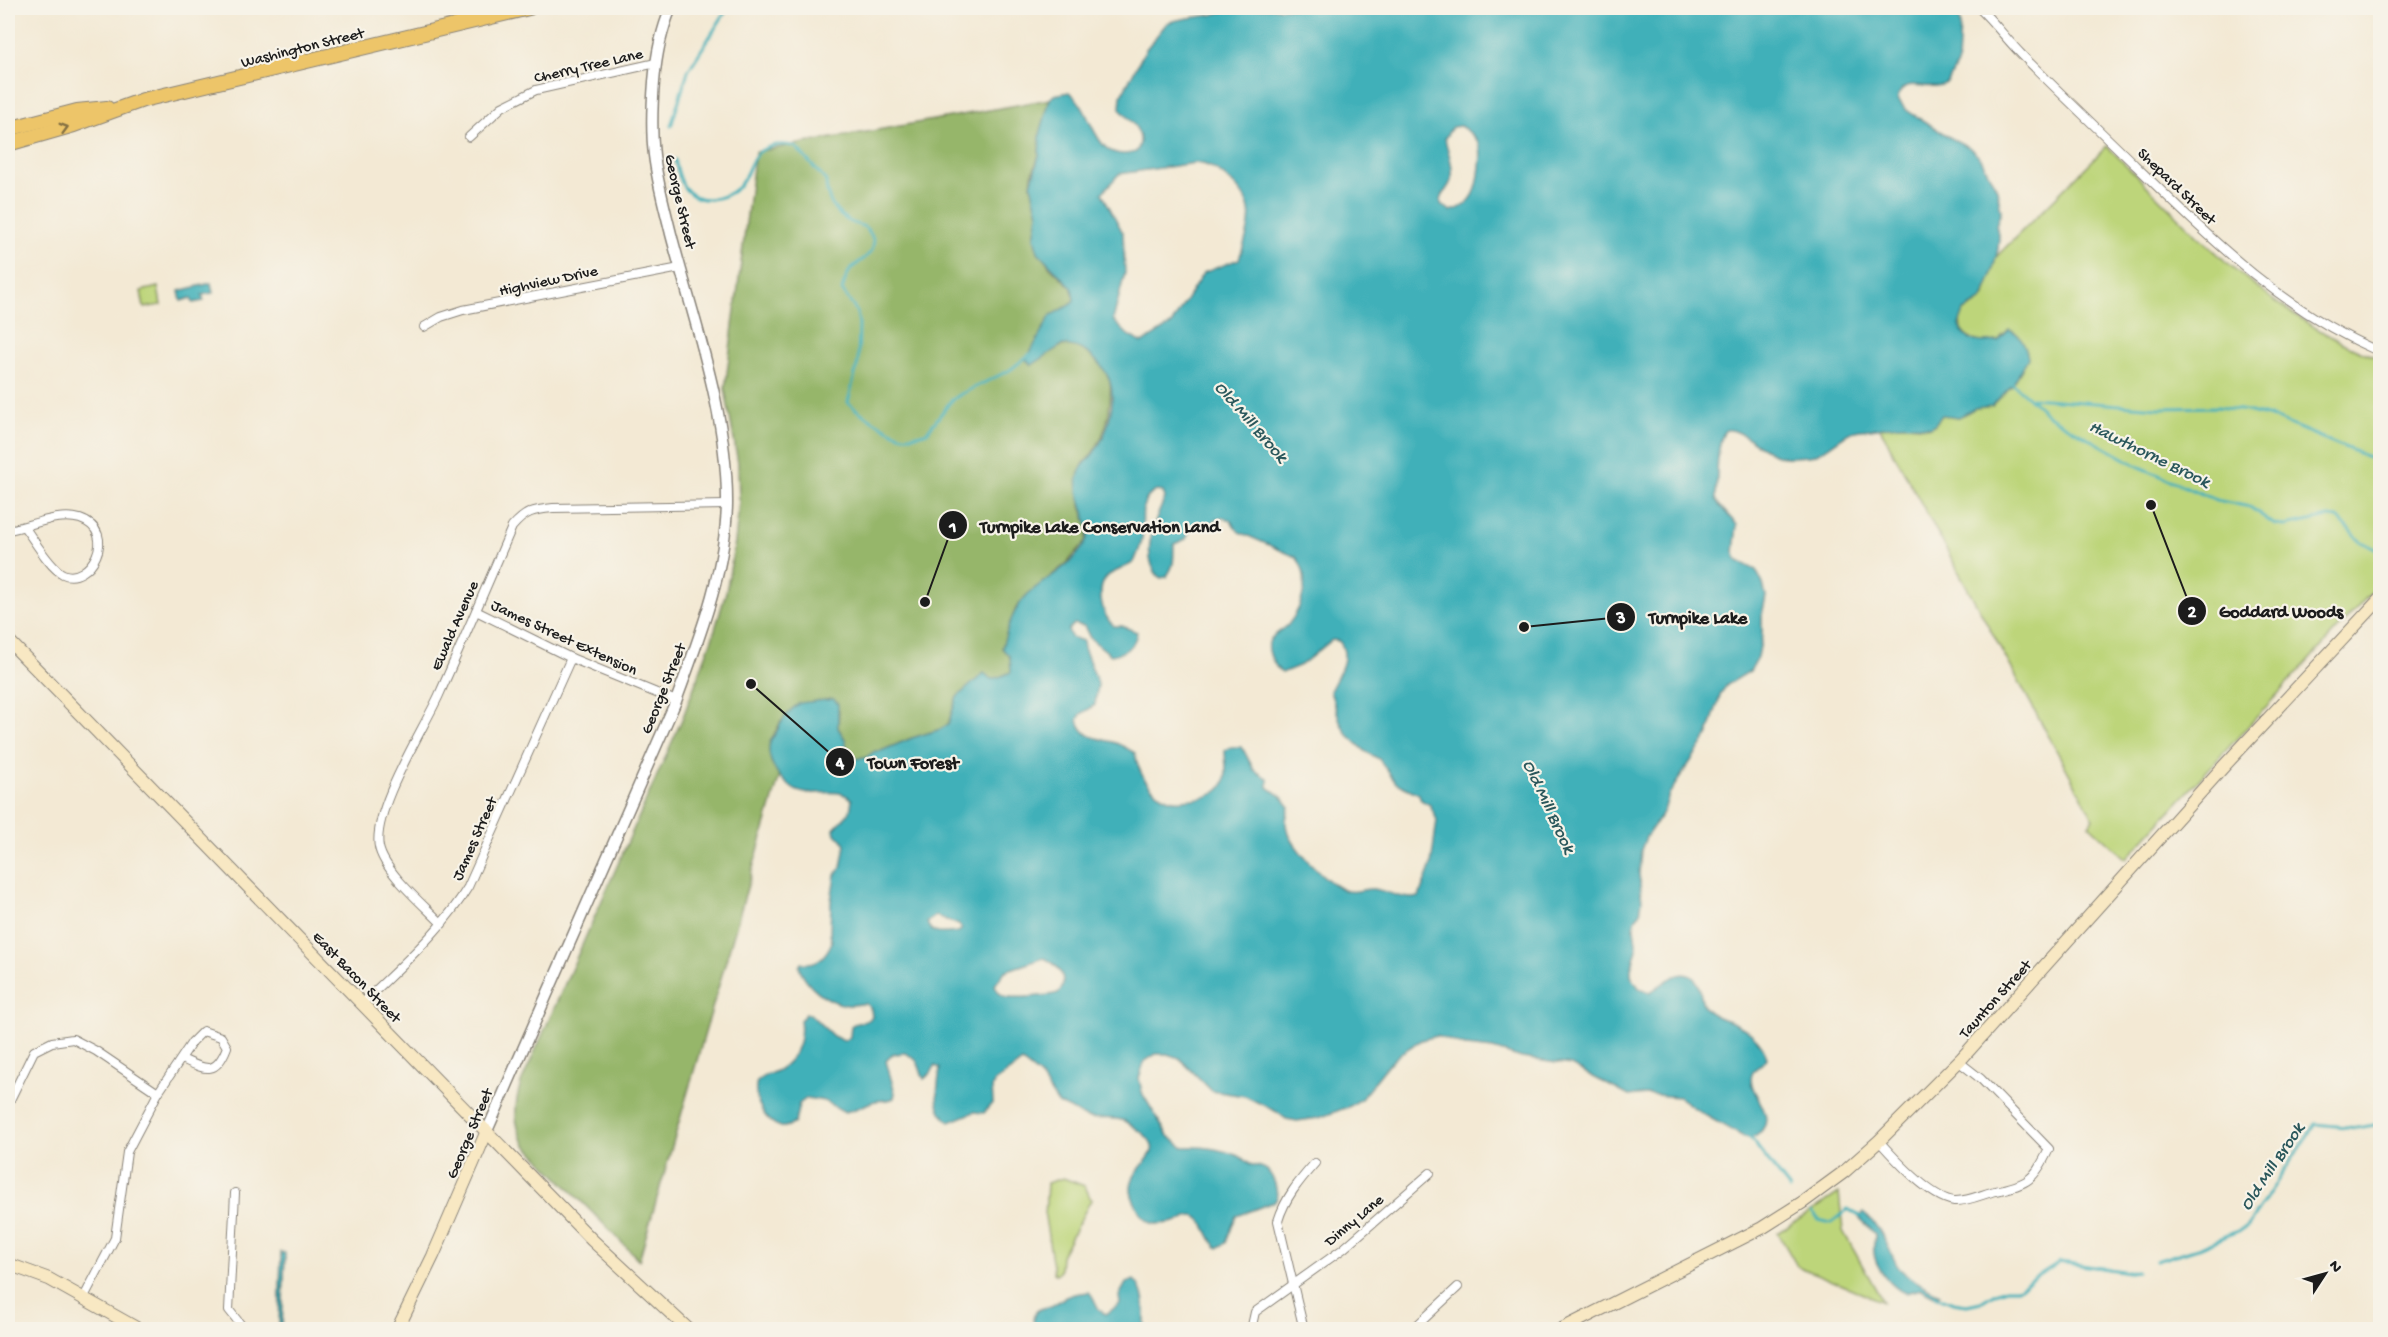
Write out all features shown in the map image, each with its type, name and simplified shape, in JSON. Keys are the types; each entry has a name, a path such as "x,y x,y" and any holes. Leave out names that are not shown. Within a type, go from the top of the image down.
{"main road":[{"name":"Washington Street","path":"8,144 74,125 118,108 529,8"},
{"name":"Washington Street","path":"8,129 77,111 118,108"},
{"name":"Taunton Street","path":"1560,1329 1762,1228 1811,1196 1879,1141 1958,1061 2224,766 2380,599"},
{"name":"East Bacon Street","path":"8,640 592,1240 689,1329"},
{"name":"George Street","path":"397,1329 433,1256 487,1131"},
{"path":"8,1264 49,1279 140,1329"}],"street":[{"name":"Shepard Street","path":"1979,8 2020,53 2220,247 2284,299 2316,321 2344,337 2380,352"},
{"name":"George Street","path":"487,1131 676,701 703,629 723,544 727,505 720,432 712,386 680,268 654,156 651,121 656,63 668,11"},
{"name":"Cherry Tree Lane","path":"469,136 502,106 536,90 656,63"},
{"name":"Highview Drive","path":"424,327 441,317 463,310 680,268"},
{"name":"Ewald Avenue","path":"442,924 408,889 384,859 379,846 381,818 438,698 512,527 522,515 536,509 727,505"},
{"path":"8,530 68,517 81,519 94,528 100,539 98,554 91,564 76,575 64,574 54,566 25,528"},
{"name":"James Street Extension","path":"476,611 571,658 676,701"},
{"name":"James Street","path":"362,1004 442,924 468,887 571,658"},
{"path":"84,1297 115,1238 127,1152 158,1093 192,1042 203,1031 220,1037 226,1047 221,1062 211,1068 197,1066 182,1059"},
{"path":"8,1104 34,1051 52,1042 73,1039 96,1051 158,1093"},
{"path":"1879,1141 1893,1157 1936,1193 1955,1201 2010,1188 2032,1179 2049,1149 1981,1079 1958,1061"},
{"path":"1304,1329 1278,1221 1282,1208 1297,1183 1315,1163"},
{"name":"Dinny Lane","path":"1251,1329 1255,1312 1343,1249 1430,1173"},
{"path":"235,1193 229,1310 245,1329"},
{"path":"1412,1329 1458,1287"}],"green space":[{"path":"1050,99 1040,135 1039,155 1032,175 1031,185 1038,214 1034,238 1049,266 1072,288 1074,300 1048,321 1046,332 1049,353 1069,345 1084,350 1103,366 1110,378 1109,413 1103,435 1083,464 1081,506 1088,526 1086,541 1067,563 1027,595 1016,608 1002,648 1010,657 1012,672 990,679 984,674 957,697 948,724 941,729 881,751 875,751 865,758 854,759 848,753 845,739 838,728 839,711 830,699 796,706 780,723 770,743 771,762 780,775 639,1260 525,1144 518,1129 516,1107 521,1083 683,717 713,636 726,592 739,504 738,463 725,389 755,152"},
{"path":"2107,146 2200,238 2267,295 2340,342 2380,359 2380,583 2126,859 2089,825 2094,819 1880,428 1894,424 1930,427 1942,415 1959,417 1975,408 1992,406 2013,384 2022,369 2003,335 1998,341 1973,340 1961,331 1960,318 1964,311 1975,305 1985,295 1994,259"},
{"path":"158,287 161,305 144,308 141,291"},
{"path":"1063,1178 1085,1186 1091,1200 1061,1256 1060,1271 1056,1274 1045,1217 1047,1183"},
{"path":"1839,1193 1843,1231 1883,1302 1797,1266 1778,1233"}],"water":[{"path":"1232,8 1956,8 1960,23 1958,62 1948,82 1933,86 1905,87 1898,99 1905,109 1969,147 1981,159 1997,189 2001,211 1996,225 1999,237 1998,249 1991,278 1981,301 1964,311 1959,325 1965,336 1980,342 1998,341 2009,330 2023,341 2028,358 2013,384 1992,406 1975,408 1959,417 1942,415 1930,427 1900,425 1855,431 1812,456 1782,457 1764,449 1740,433 1726,430 1720,442 1716,499 1737,525 1734,552 1738,561 1756,570 1763,584 1766,596 1758,657 1750,671 1727,685 1721,693 1707,737 1669,794 1664,811 1646,837 1641,850 1639,874 1642,901 1640,913 1635,920 1637,950 1631,976 1639,988 1650,992 1678,975 1693,977 1698,984 1702,1003 1706,1009 1751,1033 1761,1045 1767,1058 1754,1070 1751,1080 1765,1112 1766,1120 1763,1129 1755,1137 1744,1137 1703,1114 1679,1097 1646,1094 1629,1096 1571,1065 1522,1058 1493,1049 1465,1046 1437,1036 1421,1040 1401,1053 1388,1065 1361,1099 1350,1106 1319,1118 1297,1121 1286,1119 1245,1096 1212,1091 1179,1058 1167,1054 1156,1054 1144,1062 1139,1078 1142,1093 1168,1136 1183,1147 1211,1148 1239,1156 1250,1164 1266,1169 1275,1184 1277,1198 1274,1202 1236,1216 1226,1243 1218,1248 1196,1217 1190,1216 1169,1223 1153,1224 1140,1213 1131,1190 1133,1180 1150,1156 1152,1149 1150,1141 1141,1132 1121,1120 1088,1118 1059,1105 1040,1076 1022,1062 995,1082 992,1087 993,1102 984,1113 974,1112 950,1122 938,1104 940,1068 935,1066 924,1079 917,1061 906,1053 893,1054 886,1061 895,1093 894,1098 872,1102 845,1112 824,1101 807,1098 799,1104 795,1123 783,1127 769,1120 761,1108 756,1094 757,1081 784,1066 794,1055 799,1042 800,1020 806,1014 810,1014 833,1036 844,1041 850,1037 851,1026 868,1021 872,1017 871,1009 866,1004 839,1003 818,992 806,980 799,967 801,963 812,963 821,958 832,942 830,934 831,901 835,875 841,868 845,845 842,839 835,834 834,829 850,812 852,800 838,793 805,793 791,787 782,779 771,762 769,749 771,742 786,715 800,703 834,699 838,704 838,728 845,739 848,753 854,759 865,758 875,751 881,751 941,729 948,724 957,697 984,673 991,679 1011,672 1010,657 1002,648 1014,613 1027,595 1076,556 1087,539 1088,526 1077,485 1078,477 1104,434 1109,422 1112,398 1107,375 1093,357 1084,351 1062,345 1032,365 1026,360 1051,315 1070,305 1074,300 1072,288 1038,252 1034,238 1038,214 1031,185 1039,155 1040,134 1050,99 1054,95 1069,92 1085,111 1102,144 1110,151 1121,154 1136,152 1140,140 1139,134 1133,123 1120,109 1121,96 1146,49 1167,23","holes":["1460,126 1476,139 1481,157 1474,194 1465,204 1451,211 1441,204 1441,200 1452,177 1445,138 1452,127","1195,163 1204,164 1217,171 1235,186 1243,195 1250,213 1247,234 1239,259 1203,273 1171,325 1142,343 1128,335 1113,320 1125,273 1123,233 1102,193 1119,174","1156,491 1163,492 1165,498 1153,528 1149,550 1150,560 1160,578 1166,577 1171,568 1174,544 1186,539 1193,524 1209,523 1222,517 1230,520 1239,532 1296,557 1304,573 1304,591 1298,609 1288,625 1270,640 1269,648 1272,658 1282,673 1301,665 1332,640 1339,641 1343,647 1344,660 1330,691 1341,724 1347,734 1366,752 1379,759 1396,783 1419,794 1421,800 1430,805 1437,820 1431,865 1419,897 1402,897 1374,889 1347,891 1320,873 1293,842 1288,832 1286,820 1289,806 1283,798 1268,787 1268,779 1254,770 1242,747 1231,747 1225,751 1226,775 1222,787 1201,798 1175,800 1162,796 1150,786 1142,774 1135,753 1116,743 1091,736 1080,726 1078,720 1081,714 1095,705 1098,684 1083,641 1071,637 1068,630 1074,624 1084,626 1090,638 1111,655 1121,653 1132,645 1137,632 1122,626 1114,626 1103,609 1101,594 1104,580 1109,575 1134,562 1143,532 1144,506 1150,495","936,916 959,925 962,929 958,932 939,933 929,927 927,922","1044,958 1058,968 1063,978 1058,993 1039,996 1004,996 998,992 995,985 1005,971"]},
{"path":"211,283 213,293 202,295 204,301 193,303 191,298 181,301 179,291"},
{"path":"1863,1213 1879,1230 1900,1269 1940,1294 1938,1298 1921,1289 1905,1293 1890,1282 1875,1259 1875,1234 1859,1217"},
{"path":"281,1252 285,1253 282,1329 279,1330"},
{"path":"1134,1280 1143,1296 1145,1329 1036,1328 1033,1320 1037,1311 1076,1294 1089,1292 1100,1310 1106,1314 1120,1304 1119,1296 1126,1283"}],"waterway":[{"name":"Old Mill Brook","path":"671,126 688,71 728,8"},
{"name":"Old Mill Brook","path":"675,160 679,177 689,193 696,197 710,199 718,198 738,187 759,152 772,146 796,147 826,181 829,199 840,215 868,230 873,240 872,250 851,269 846,276 842,290 857,312 859,324 858,362 848,402 884,427 904,436 927,432 951,401 1010,370 1030,354"},
{"name":"Hawthorne Brook","path":"2013,384 2049,416 2138,466 2216,500 2250,507 2275,525 2285,526 2329,517 2338,518 2360,541 2380,551"},
{"path":"2032,398 2158,408 2218,407 2247,411 2274,418 2373,459 2380,456"},
{"name":"Old Mill Brook","path":"2156,1261 2201,1247 2247,1227 2315,1124 2357,1128 2380,1124"},
{"name":"Old Mill Brook","path":"1748,1135 1790,1189"},
{"name":"Old Mill Brook","path":"1812,1212 1819,1220 1831,1223 1848,1209 1861,1217"},
{"name":"Old Mill Brook","path":"1936,1296 1953,1303 1967,1305 1981,1302 2006,1289 2017,1289 2060,1262 2129,1272 2137,1271"}],"place":[{"name":"Goddard Woods","path":"2151,505"},
{"name":"Turnpike Lake Conservation Land","path":"925,602"},
{"name":"Turnpike Lake","path":"1524,627"},
{"name":"Town Forest","path":"751,684"}]}
